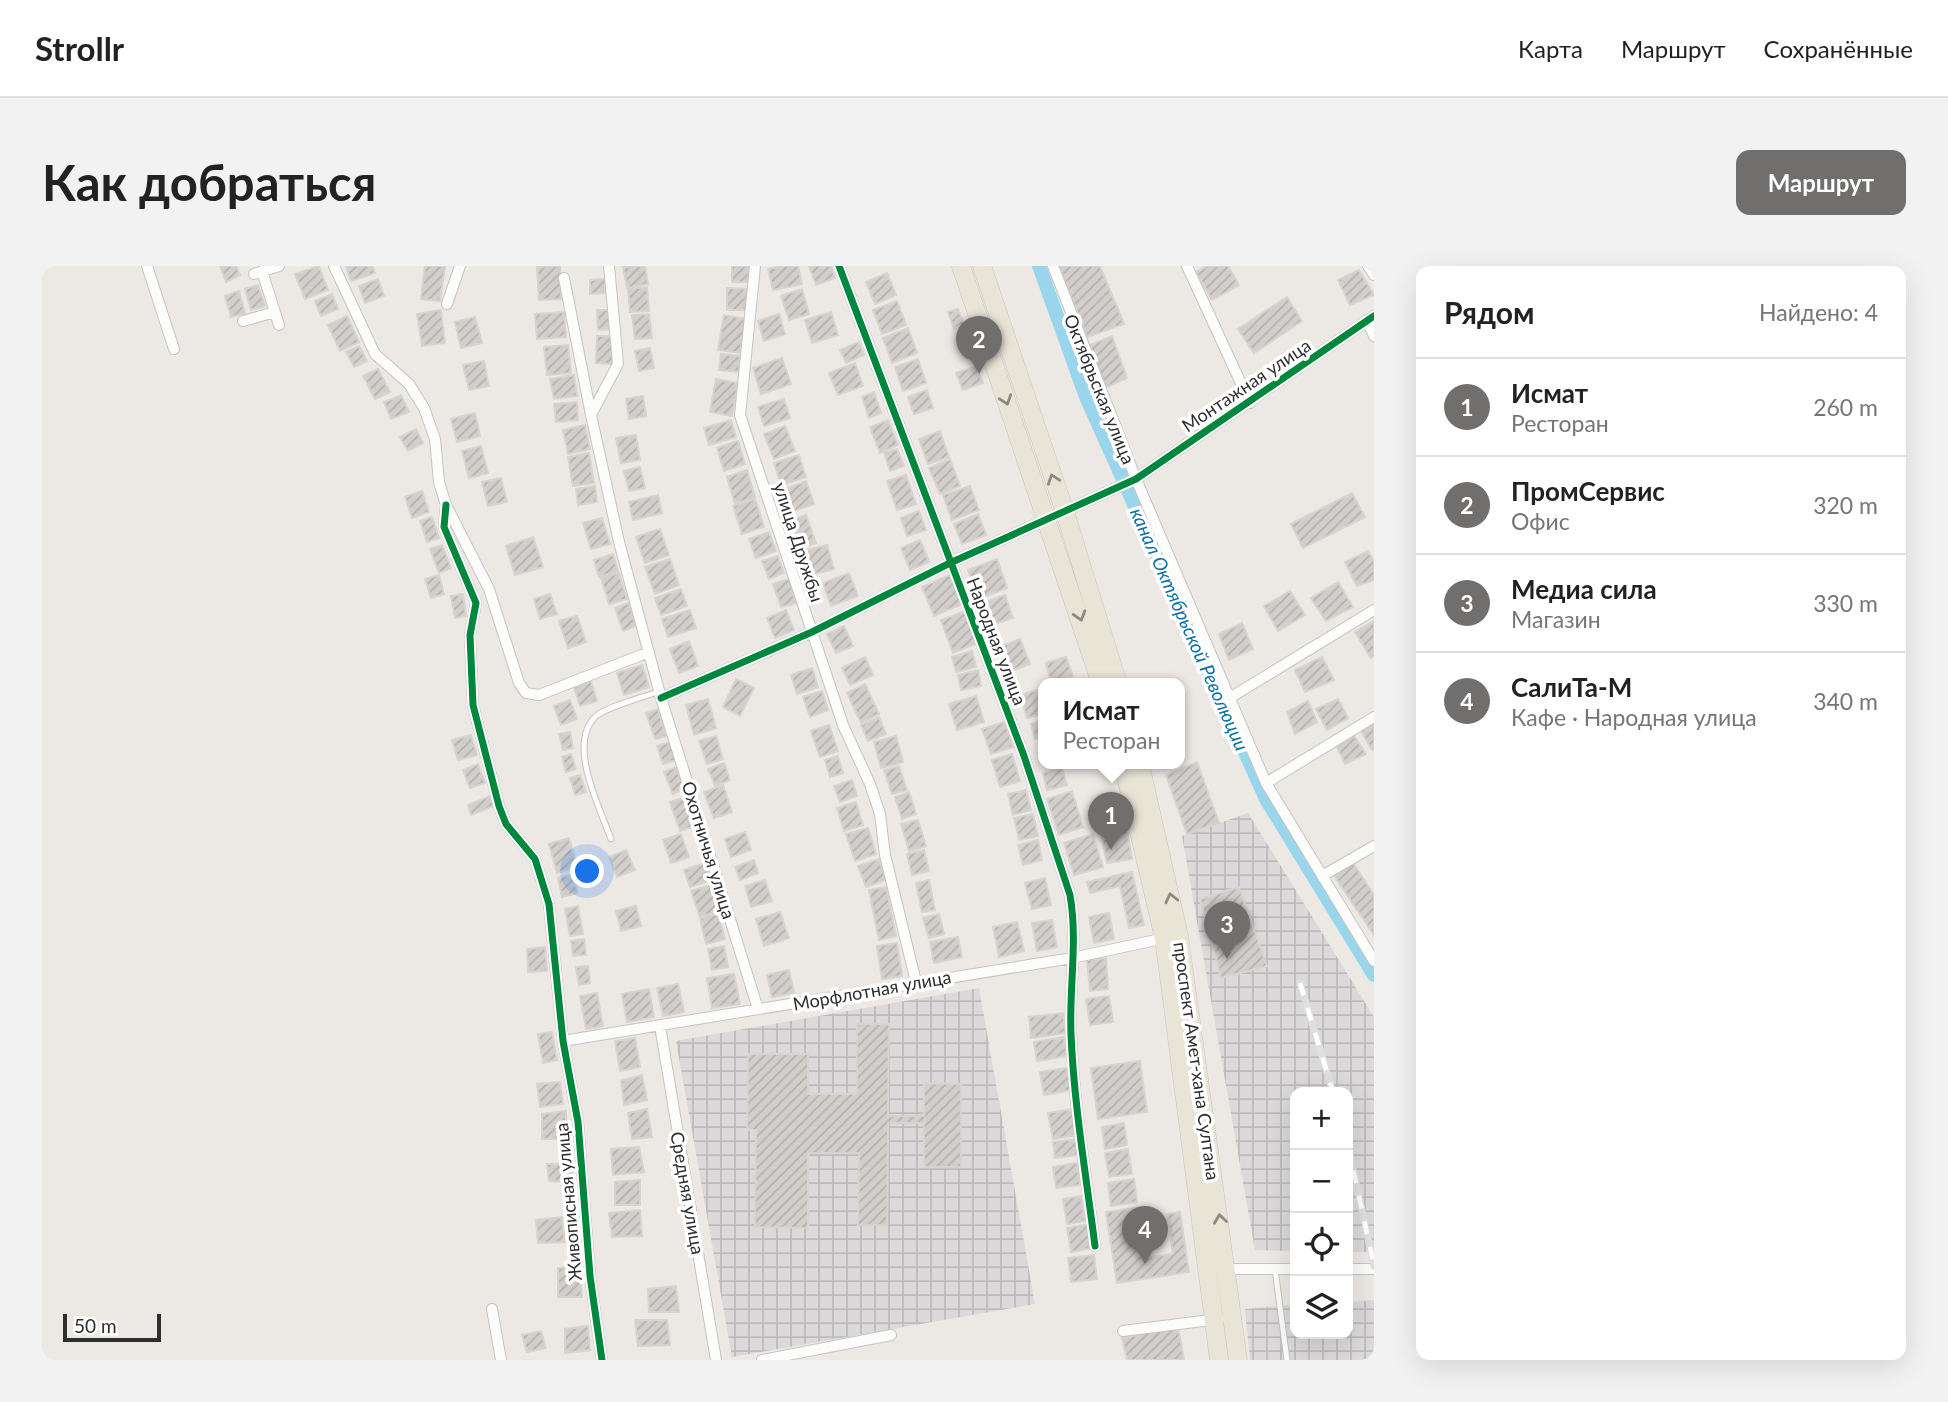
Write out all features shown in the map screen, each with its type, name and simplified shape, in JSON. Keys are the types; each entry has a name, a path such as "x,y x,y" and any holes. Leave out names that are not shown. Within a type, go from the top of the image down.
{"main road":[{"path":"961,266 1116,678"},
{"path":"982,266 1056,515 1099,678"},
{"path":"1125,769 1171,937 1219,1360"},
{"name":"проспект Амет-хана Султана","path":"1141,769 1227,1269 1238,1360"}],"street":[{"path":"146,266 174,349"},
{"path":"278,266 258,272 279,324"},
{"path":"334,266 375,354 409,384 424,408 435,439 439,482 446,505 489,589 519,682 526,693 539,695 649,652"},
{"path":"447,304 460,266"},
{"path":"591,415 618,364 609,266"},
{"name":"улица Дружбы","path":"755,266 740,415 851,748 870,785 880,814 885,855 916,982"},
{"name":"Народная улица","path":"839,266 1024,756 1070,895 1074,919 1073,1070 1095,1246"},
{"name":"Октябрьская улица","path":"1053,266 1131,482 1266,783 1374,961"},
{"path":"1187,266 1250,403"},
{"path":"1368,266 1374,275"},
{"name":"Охотничья улица","path":"564,278 618,542 660,694 758,1009"},
{"path":"243,321 275,312"},
{"path":"1370,319 1374,336"},
{"name":"Монтажная улица","path":"660,694 812,632 950,563 1131,482 1370,319"},
{"name":"Живописная улица","path":"446,505 444,527 476,603 470,635 473,705 506,824 535,859 549,904 563,1041 578,1122 590,1276 603,1360"},
{"path":"1228,699 1374,610"},
{"path":"1266,783 1374,716"},
{"path":"1322,876 1374,846"},
{"name":"Морфлотная улица","path":"563,1041 1072,958 1171,937"},
{"name":"Средняя улица","path":"660,1026 716,1360"},
{"path":"1209,1270 1290,1269"},
{"path":"1353,1269 1374,1269"},
{"path":"492,1309 501,1360"},
{"path":"1123,1331 1233,1318"},
{"path":"762,1360 891,1335"}],"lane":[{"path":"611,839 582,753 587,729 596,716 660,694"},
{"path":"1275,1269 1287,1360"}],"shaded area":[{"path":"1248,813 1374,1017 1374,1252 1353,1252 1353,1087 1290,1087 1290,1251 1255,1250 1182,836"},
{"path":"979,988 1035,1304 732,1357 676,1041"},
{"path":"1374,1300 1374,1360 1250,1360 1245,1309 1290,1305 1290,1339 1353,1339 1353,1302"}],"building":[{"path":"220,266 236,266 240,275 226,282"},
{"path":"319,266 328,290 305,299 295,274"},
{"path":"346,266 372,266 375,273 351,281"},
{"path":"425,266 445,266 440,301 421,299"},
{"path":"560,266 561,299 539,300 537,267"},
{"path":"645,266 648,284 627,288 623,267"},
{"path":"732,266 749,266 748,282 732,282"},
{"path":"798,266 802,284 773,290 768,269"},
{"path":"809,266 831,266 835,278 816,285"},
{"path":"1059,266 1100,266 1124,324 1087,337"},
{"path":"1207,266 1228,266 1239,285 1212,300 1196,272"},
{"path":"1359,270 1374,295 1350,305 1338,280"},
{"path":"887,273 896,295 875,304 866,282"},
{"path":"378,279 384,296 365,303 359,286"},
{"path":"605,279 605,293 590,294 590,280"},
{"path":"258,285 265,306 251,310 245,289"},
{"path":"647,287 649,311 630,312 628,289"},
{"path":"727,288 747,289 746,310 727,310"},
{"path":"802,289 809,314 789,320 781,296"},
{"path":"239,291 245,313 231,317 225,296"},
{"path":"332,294 338,309 321,316 315,301"},
{"path":"1287,297 1302,321 1254,353 1238,329"},
{"path":"897,301 906,325 882,334 873,310"},
{"path":"958,309 964,324 954,329 948,312"},
{"path":"441,310 445,343 422,346 417,314"},
{"path":"597,310 613,310 613,329 598,330"},
{"path":"564,312 566,337 537,339 535,314"},
{"path":"831,312 838,335 812,343 805,320"},
{"path":"649,314 652,338 635,339 632,315"},
{"path":"779,314 785,334 764,341 758,321"},
{"path":"724,315 746,319 740,353 718,350"},
{"path":"347,316 359,342 340,351 328,325"},
{"path":"475,317 482,343 461,348 455,322"},
{"path":"908,328 917,353 892,363 883,338"},
{"path":"597,336 613,336 613,364 596,363"},
{"path":"1112,336 1127,378 1105,388 1090,345"},
{"path":"859,342 864,355 846,363 840,350"},
{"path":"568,345 571,373 547,375 544,347"},
{"path":"359,346 367,361 354,367 346,352"},
{"path":"650,348 654,368 639,371 635,351"},
{"path":"721,354 740,356 739,372 719,370"},
{"path":"782,358 791,384 761,394 753,368"},
{"path":"918,359 926,383 903,391 895,367"},
{"path":"484,361 489,386 469,390 463,365"},
{"path":"855,363 863,386 838,395 829,373"},
{"path":"976,366 983,383 963,390 956,373"},
{"path":"378,369 390,392 375,399 363,376"},
{"path":"574,375 577,396 554,399 550,379"},
{"path":"716,379 738,383 732,416 710,412"},
{"path":"927,390 933,408 914,414 908,397"},
{"path":"874,392 881,413 869,418 862,397"},
{"path":"401,395 409,412 391,419 384,402"},
{"path":"643,396 646,416 629,419 626,399"},
{"path":"784,399 790,418 764,426 758,407"},
{"path":"577,402 578,420 556,422 554,404"},
{"path":"475,413 480,436 457,442 451,419"},
{"path":"731,420 736,437 709,445 704,428"},
{"path":"888,420 898,445 880,453 870,427"},
{"path":"585,425 590,449 568,454 563,430"},
{"path":"785,426 795,451 774,459 764,434"},
{"path":"416,429 423,443 408,451 400,437"},
{"path":"940,431 949,457 928,464 919,439"},
{"path":"636,435 640,460 621,463 616,438"},
{"path":"738,441 745,464 724,471 717,448"},
{"path":"481,446 488,473 469,478 462,451"},
{"path":"897,449 904,466 890,471 884,453"},
{"path":"589,453 594,483 573,486 568,457"},
{"path":"799,455 806,477 781,485 774,463"},
{"path":"950,459 960,486 940,494 929,468"},
{"path":"640,467 645,488 629,491 624,471"},
{"path":"747,470 755,497 735,504 727,477"},
{"path":"906,475 916,504 897,510 887,481"},
{"path":"501,478 507,502 488,506 482,482"},
{"path":"806,481 814,504 791,512 783,490"},
{"path":"595,486 597,502 578,505 576,489"},
{"path":"970,486 979,510 952,520 943,495"},
{"path":"422,491 429,512 412,518 405,497"},
{"path":"1352,493 1365,517 1303,548 1291,524"},
{"path":"658,495 662,513 633,520 629,502"},
{"path":"755,499 764,527 742,534 733,506"},
{"path":"919,511 926,530 907,536 901,518"},
{"path":"978,514 986,535 962,544 954,524"},
{"path":"806,515 816,543 801,548 792,520"},
{"path":"432,517 439,538 427,542 420,521"},
{"path":"602,518 610,544 591,549 583,523"},
{"path":"660,529 669,555 645,563 636,537"},
{"path":"769,532 776,551 756,558 749,539"},
{"path":"533,537 543,567 515,575 506,546"},
{"path":"920,540 929,562 910,570 901,548"},
{"path":"442,545 451,568 439,573 430,549"},
{"path":"827,545 834,569 810,575 804,551"},
{"path":"1368,551 1374,561 1374,580 1357,586 1345,562"},
{"path":"613,554 618,571 599,577 594,560"},
{"path":"778,556 784,573 769,579 762,561"},
{"path":"670,559 679,585 655,594 645,567"},
{"path":"997,559 1007,588 979,599 968,570"},
{"path":"619,573 627,599 609,604 601,578"},
{"path":"849,573 858,596 831,606 823,583"},
{"path":"439,575 444,594 431,598 425,579"},
{"path":"950,575 962,604 934,616 922,587"},
{"path":"789,579 796,603 781,607 773,584"},
{"path":"1338,582 1353,607 1326,621 1311,598"},
{"path":"681,589 687,606 661,615 655,598"},
{"path":"1290,591 1305,615 1278,631 1264,606"},
{"path":"463,594 466,616 455,618 451,596"},
{"path":"550,594 557,614 540,619 534,599"},
{"path":"1005,595 1013,618 991,625 983,603"},
{"path":"629,603 636,626 623,631 615,608"},
{"path":"690,610 696,628 668,637 662,619"},
{"path":"786,610 794,630 775,638 767,618"},
{"path":"966,611 978,643 953,653 941,620"},
{"path":"577,616 586,642 568,648 559,621"},
{"path":"1374,621 1374,656 1371,658 1355,632"},
{"path":"1242,623 1253,649 1229,660 1219,634"},
{"path":"844,626 853,646 836,653 827,634"},
{"path":"1020,639 1030,664 1008,672 999,647"},
{"path":"689,641 698,666 679,673 670,649"},
{"path":"972,651 976,667 956,672 952,657"},
{"path":"865,657 873,675 850,685 842,668"},
{"path":"1066,657 1073,676 1050,678 1046,663"},
{"path":"1322,657 1334,680 1305,692 1295,670"},
{"path":"642,665 649,687 624,695 617,673"},
{"path":"812,668 818,687 797,694 791,675"},
{"path":"978,670 981,686 961,690 958,675"},
{"path":"736,679 754,688 740,716 723,707"},
{"path":"591,681 597,701 580,706 574,687"},
{"path":"865,684 879,714 861,723 847,693"},
{"path":"1038,690 1038,715 1027,718 1020,695"},
{"path":"822,691 828,710 810,717 803,697"},
{"path":"976,696 984,722 957,730 949,704"},
{"path":"708,699 716,728 694,735 686,705"},
{"path":"1338,699 1348,718 1327,730 1316,709"},
{"path":"570,700 577,719 561,725 554,706"},
{"path":"1308,701 1317,722 1295,734 1287,712"},
{"path":"658,709 666,736 655,739 646,713"},
{"path":"879,717 886,734 868,741 861,725"},
{"path":"1374,718 1374,749 1372,750 1358,726"},
{"path":"1005,722 1013,747 991,754 982,729"},
{"path":"1038,722 1038,738 1035,739 1031,724"},
{"path":"829,725 838,751 820,757 811,731"},
{"path":"1351,731 1366,754 1345,764 1334,741"},
{"path":"570,732 573,748 563,750 559,734"},
{"path":"471,735 477,755 458,760 452,740"},
{"path":"716,736 723,759 707,764 699,741"},
{"path":"896,736 903,762 881,768 874,742"},
{"path":"670,742 676,760 663,764 657,746"},
{"path":"571,754 576,769 566,772 562,757"},
{"path":"1012,754 1020,781 1000,787 992,760"},
{"path":"838,756 843,773 830,777 825,760"},
{"path":"1197,762 1219,823 1187,834 1166,775"},
{"path":"724,763 730,780 715,786 708,769"},
{"path":"478,764 485,783 470,788 463,770"},
{"path":"899,766 907,790 892,794 884,770"},
{"path":"676,767 685,789 673,794 664,772"},
{"path":"1062,769 1067,785 1047,790 1043,773"},
{"path":"580,775 586,792 575,795 570,778"},
{"path":"852,780 857,796 840,802 834,786"},
{"path":"723,785 732,812 714,818 704,792"},
{"path":"1026,790 1031,810 1013,815 1008,794"},
{"path":"1072,791 1083,827 1059,835 1047,799"},
{"path":"909,792 916,814 902,819 895,797"},
{"path":"490,796 494,806 471,815 468,805"},
{"path":"686,797 695,826 680,831 670,802"},
{"path":"856,802 863,825 844,831 837,808"},
{"path":"1033,814 1038,836 1019,840 1014,818"},
{"path":"918,820 926,846 909,851 901,824"},
{"path":"868,828 876,854 855,861 846,834"},
{"path":"1127,830 1132,859 1107,863 1101,834"},
{"path":"745,832 751,850 731,857 725,839"},
{"path":"681,834 689,857 671,863 663,840"},
{"path":"1093,834 1103,867 1074,875 1064,843"},
{"path":"569,838 577,867 557,873 549,844"},
{"path":"1038,840 1042,860 1023,865 1018,845"},
{"path":"626,850 635,870 617,877 609,857"},
{"path":"924,850 929,871 912,875 907,854"},
{"path":"879,859 886,880 866,887 858,866"},
{"path":"754,860 758,873 740,880 735,867"},
{"path":"1352,861 1374,895 1374,935 1333,874"},
{"path":"705,863 711,880 690,887 684,870"},
{"path":"1132,872 1144,925 1129,928 1120,886 1090,893 1087,882"},
{"path":"573,874 578,893 562,897 558,878"},
{"path":"1045,878 1051,905 1032,909 1025,883"},
{"path":"765,880 772,901 751,907 745,886"},
{"path":"929,880 935,910 922,912 916,883"},
{"path":"711,885 719,911 700,917 691,891"},
{"path":"886,887 896,936 879,940 869,890"},
{"path":"1239,887 1267,966 1221,978 1200,899"},
{"path":"578,906 583,934 570,936 565,909"},
{"path":"636,906 641,926 621,931 616,911"},
{"path":"780,912 789,938 764,946 756,919"},
{"path":"1109,913 1114,939 1094,943 1089,917"},
{"path":"718,914 725,939 706,944 700,918"},
{"path":"939,914 944,934 929,938 923,918"},
{"path":"1052,920 1057,947 1037,951 1032,923"},
{"path":"1017,922 1024,951 999,957 993,927"},
{"path":"958,937 962,957 934,963 930,942"},
{"path":"584,939 586,955 573,956 571,941"},
{"path":"897,943 902,976 882,979 877,946"},
{"path":"724,946 728,967 712,970 708,949"},
{"path":"545,947 547,971 528,972 527,949"},
{"path":"1106,958 1108,989 1090,991 1087,960"},
{"path":"588,966 590,983 579,985 576,967"},
{"path":"789,970 794,993 772,997 767,975"},
{"path":"734,974 740,1004 712,1008 707,978"},
{"path":"678,984 684,1012 663,1016 657,988"},
{"path":"649,989 654,1017 627,1022 622,994"},
{"path":"597,993 603,1026 586,1029 580,996"},
{"path":"1109,996 1113,1022 1090,1025 1086,999"},
{"path":"1063,1013 1066,1033 1031,1038 1029,1017"},
{"path":"857,1024 889,1024 888,1116 924,1116 924,1083 961,1084 961,1167 924,1167 924,1123 888,1123 887,1225 858,1225 859,1153 808,1153 808,1228 755,1227 756,1130 747,1130 748,1054 808,1054 808,1094 857,1094"},
{"path":"552,1032 557,1060 543,1063 538,1034"},
{"path":"1064,1037 1067,1056 1037,1061 1034,1042"},
{"path":"635,1038 640,1067 620,1071 615,1041"},
{"path":"1140,1061 1147,1112 1098,1119 1091,1068"},
{"path":"1067,1068 1071,1090 1044,1095 1040,1072"},
{"path":"642,1075 647,1100 624,1105 621,1081"},
{"path":"560,1082 563,1104 540,1107 537,1084"},
{"path":"647,1109 652,1137 632,1139 628,1113"},
{"path":"1073,1109 1078,1135 1053,1139 1048,1113"},
{"path":"566,1111 566,1139 542,1139 542,1114"},
{"path":"1124,1123 1127,1145 1105,1149 1102,1127"},
{"path":"1077,1139 1079,1155 1055,1158 1053,1142"},
{"path":"639,1147 644,1172 613,1175 611,1149"},
{"path":"1128,1149 1132,1174 1109,1177 1105,1153"},
{"path":"1077,1163 1080,1185 1056,1188 1053,1167"},
{"path":"547,1164 571,1164 574,1182 549,1181"},
{"path":"1134,1179 1137,1202 1111,1206 1108,1183"},
{"path":"640,1180 640,1205 615,1205 615,1182"},
{"path":"1081,1196 1085,1221 1067,1224 1063,1199"},
{"path":"1142,1207 1149,1257 1173,1254 1167,1214 1180,1212 1189,1272 1117,1283 1106,1212"},
{"path":"640,1210 642,1236 612,1237 609,1213"},
{"path":"562,1217 565,1242 538,1243 536,1220"},
{"path":"1088,1224 1092,1248 1071,1252 1067,1228"},
{"path":"1094,1255 1097,1279 1071,1282 1068,1258"},
{"path":"558,1268 579,1268 582,1297 558,1297"},
{"path":"676,1286 679,1312 649,1312 648,1289"},
{"path":"635,1320 667,1320 670,1345 638,1346"},
{"path":"588,1326 590,1350 565,1353 565,1329"},
{"path":"1178,1327 1184,1360 1127,1360 1122,1338"},
{"path":"541,1331 546,1348 527,1352 522,1335"}],"waterway":[{"name":"канал Октябрьской Революции","path":"1039,266 1086,397 1266,799 1374,975"}],"railway":[{"path":"1300,983 1331,1087"},
{"path":"1349,1150 1374,1266"}],"cycle path":[{"path":"839,266 1024,756 1070,895 1073,930 1073,1061 1095,1246"},
{"path":"661,698 812,632 950,563 1136,479 1374,316"},
{"path":"446,505 444,527 476,603 470,635 473,705 499,806 506,824 535,859 549,904 563,1041 578,1122 590,1276 602,1360"}],"place":[{"name":"ПромСервис","path":"979,374"},
{"name":"Исмат","path":"1111,850"},
{"name":"Медиа сила","path":"1227,959"},
{"name":"СалиТа-М","path":"1145,1264"}]}
